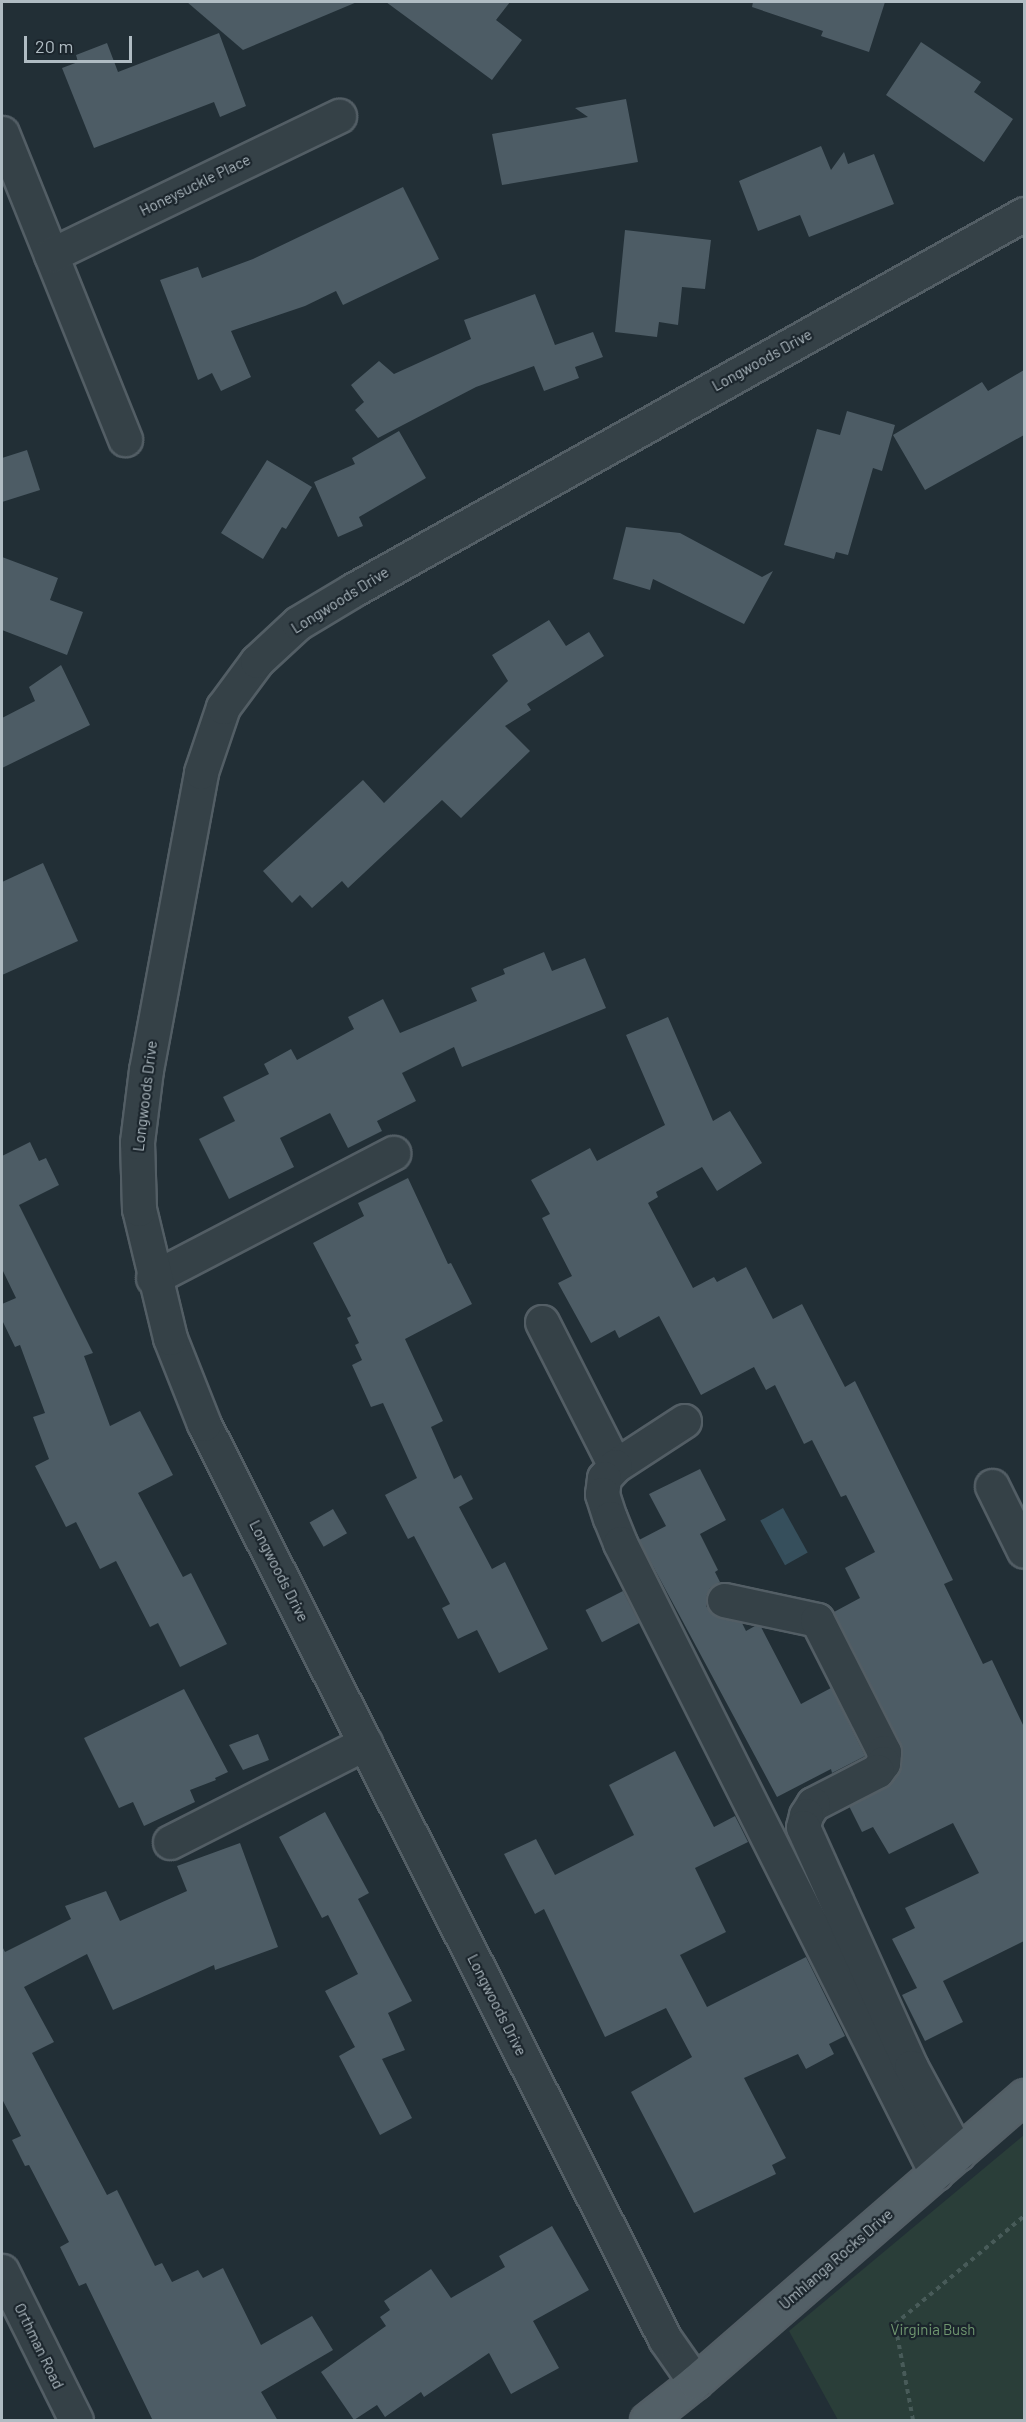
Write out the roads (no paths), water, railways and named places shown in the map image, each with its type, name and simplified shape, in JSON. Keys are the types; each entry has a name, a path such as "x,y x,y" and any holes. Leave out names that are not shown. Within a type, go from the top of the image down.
{"main road":[{"name":"Umhlanga Rocks Drive","path":"647,2421 1024,2096"}],"street":[{"name":"Honeysuckle Place","path":"51,255 339,116"},
{"path":"2,133 125,438"},
{"name":"Longwoods Drive","path":"694,2382 665,2339 204,1424 170,1338 153,1278 139,1209 137,1142 146,1070 201,772 223,707 257,661 298,623 353,590 1024,214"},
{"path":"153,1278 393,1153"},
{"path":"542,1322 615,1466"},
{"path":"684,1422 615,1466 604,1478 602,1494 620,1543 947,2163"},
{"path":"992,1486 1024,1551"},
{"path":"724,1600 817,1620 884,1752 884,1764 877,1771 813,1804 806,1815 803,1827 911,2067 947,2163"},
{"path":"170,1842 365,1743"},
{"name":"Orthman Road","path":"2,2271 76,2421"}],"water":[{"path":"783,1508 808,1553 785,1565 760,1521"}],"park label":[{"name":"Virginia Bush","path":"933,2330"}]}
